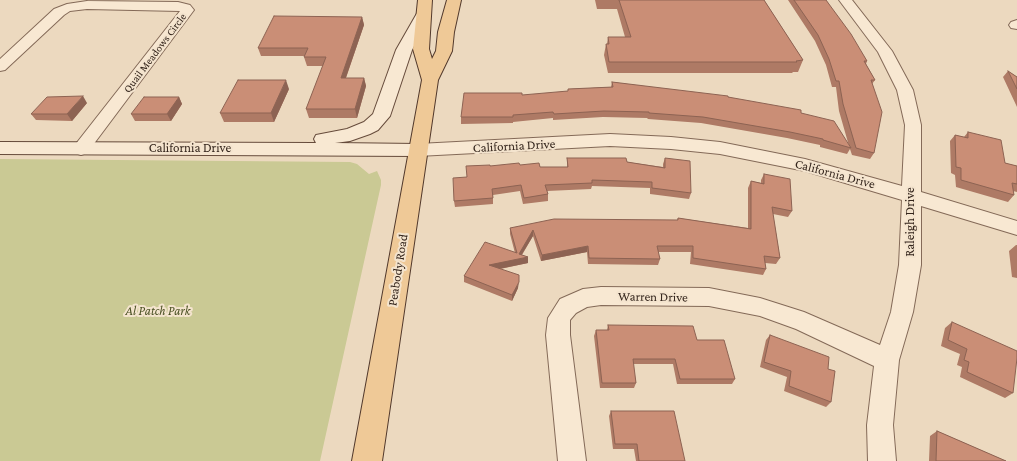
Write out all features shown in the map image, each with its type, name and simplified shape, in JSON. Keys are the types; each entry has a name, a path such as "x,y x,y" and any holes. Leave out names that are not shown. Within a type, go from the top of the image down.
{"main road":[{"name":"Peabody Road","path":"367,461 430,80 444,51 446,32 454,0"},
{"name":"Peabody Road","path":"424,7 424,29 421,49 430,80"}],"street":[{"name":"Raleigh Drive","path":"845,0 885,51 905,90 914,125 910,265 902,312 888,360 880,425 882,461"},
{"name":"Quail Meadows Circle","path":"0,67 59,12 67,8 86,5 178,6 187,10 81,149"},
{"path":"193,148 331,138 350,135 371,126 381,116 404,50 424,7"},
{"name":"California Drive","path":"0,148 418,150 610,140 671,142 734,151 805,165 911,195 1017,228"},
{"name":"Warren Drive","path":"572,461 558,335 559,318 568,306 583,298 601,296 709,298 760,307 804,322 888,360"}],"green space":[{"name":"Al Patch Park","path":"0,159 350,162 357,164 369,174 377,171 381,180 381,185 320,461 0,461"}],"building":[{"path":"619,0 764,0 803,60 796,61 797,62 609,62 606,44 609,44 608,37 631,37"},
{"path":"794,0 826,0 851,34 867,61 864,61 875,80 871,80 882,112 874,153 856,148 843,104 839,81 836,81 829,59 818,35"},
{"path":"274,16 362,17 341,78 364,78 355,109 306,109 326,57 304,57 308,48 258,48"},
{"path":"1008,71 1017,77 1017,89"},
{"path":"238,80 286,80 271,113 220,113"},
{"path":"612,82 728,96 801,110 801,113 834,121 851,148 823,139 790,132 703,117 649,112 604,111 554,114 553,112 513,115 513,117 461,117 464,93 522,93 522,95 568,91 568,89 613,87"},
{"path":"83,96 67,114 31,114 47,97"},
{"path":"144,97 179,97 167,114 131,114"},
{"path":"968,132 1001,140 1005,163 1017,166 1017,184 1012,183 1014,195 961,180 961,168 956,167 955,135 968,138"},
{"path":"567,158 626,158 627,162 665,168 665,158 690,161 691,193 652,188 652,182 592,180 592,183 545,185 548,194 524,198 521,185 492,189 493,198 454,201 453,178 467,177 466,166 490,166 519,163 520,165 539,163 540,167 568,167"},
{"path":"764,174 790,179 792,211 772,207 780,258 764,256 766,269 693,258 693,246 657,246 660,259 589,258 588,246 542,255 533,230 519,254 528,257 489,265 519,275 519,282 512,295 464,276 485,242 517,253 510,228 554,219 678,220 678,218 751,229 751,181 764,184"},
{"path":"952,322 1017,351 1013,393 967,372 969,362 964,360 967,349 948,340"},
{"path":"608,325 693,326 697,340 724,340 735,379 680,379 675,359 633,359 636,383 602,383 596,330 609,330"},
{"path":"770,335 829,357 828,369 835,371 831,402 789,386 791,371 764,362"},
{"path":"611,411 674,411 685,461 639,461 637,444 615,444"},
{"path":"937,431 1006,461 936,461"}]}
